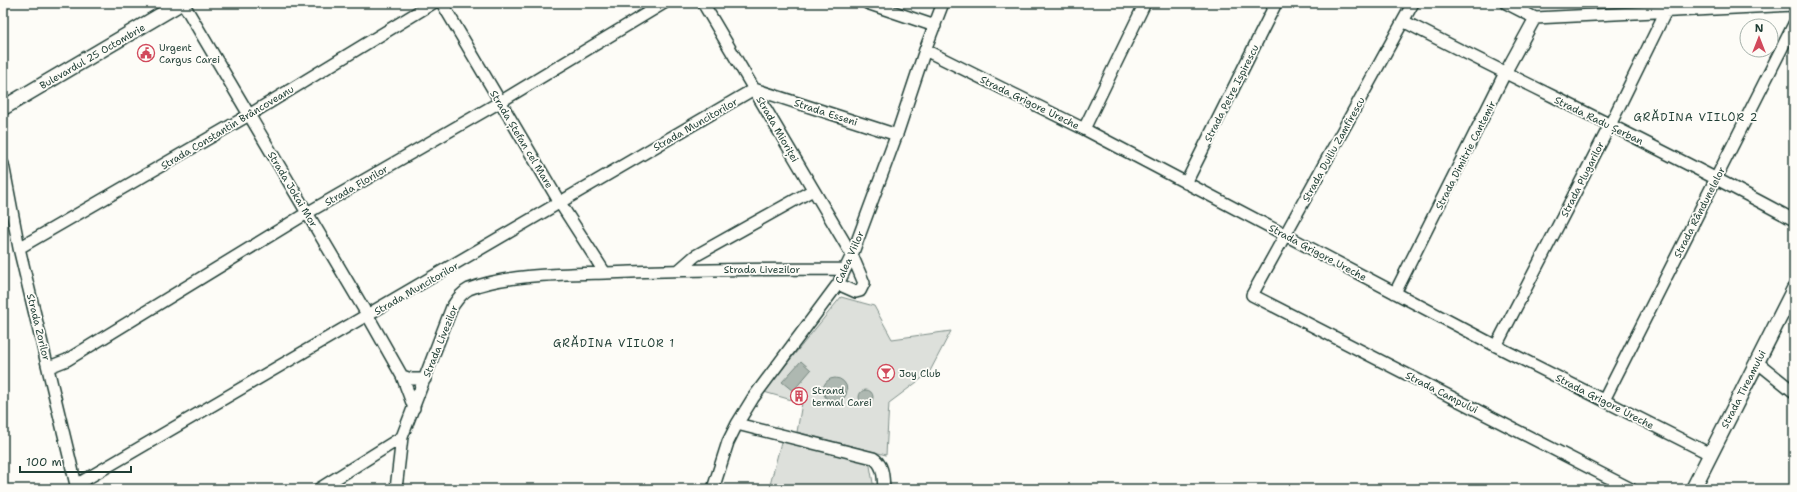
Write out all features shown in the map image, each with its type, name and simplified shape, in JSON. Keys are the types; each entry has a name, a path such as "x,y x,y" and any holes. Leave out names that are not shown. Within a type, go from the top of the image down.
{"main road":[{"name":"Bulevardul 25 Octombrie","path":"3,108 182,3"},
{"name":"Strada Tireamului","path":"1693,489 1794,289"}],"street":[{"name":"Strada Jokai Mor","path":"182,3 368,316 402,376 414,408"},
{"name":"Strada Constantin Brâncoveanu","path":"20,248 249,115 433,3"},
{"name":"Strada Ștefan cel Mare","path":"442,3 560,203 605,273"},
{"name":"Strada Florilor","path":"49,368 67,360 307,213 500,102 664,3"},
{"name":"Strada Mioriței","path":"703,3 852,255 864,283 860,291 856,292 838,284"},
{"path":"867,3 935,26"},
{"name":"Calea Viilor","path":"713,489 728,442 737,424 761,385 838,284 846,269 897,135 925,50 943,3"},
{"path":"1084,129 1145,3"},
{"name":"Strada Petre Ispirescu","path":"1186,183 1276,3"},
{"name":"Strada Duiliu Zamfirescu","path":"1252,295 1413,3"},
{"path":"1506,3 1535,18 1731,6 1794,5"},
{"name":"Strada Plugarilor","path":"1496,346 1610,125 1666,11"},
{"name":"Strada Dimitrie Cantemir","path":"1395,293 1505,73 1535,18"},
{"name":"Strada Radu Șerban","path":"1403,21 1717,178 1794,220"},
{"name":"Strada Rândunelelor","path":"1604,400 1794,24"},
{"name":"Strada Grigore Ureche","path":"925,50 1084,129 1496,346 1710,454"},
{"name":"Strada Esseni","path":"754,89 897,135"},
{"name":"Strada Muncitorilor","path":"77,487 754,89"},
{"name":"Strada Zorilor","path":"3,164 20,248 77,487"},
{"path":"679,270 695,256 813,190"},
{"name":"Strada Livezilor","path":"396,489 402,437 452,306 459,296 467,290 495,282 555,275 679,270 846,269"},
{"name":"Strada Campului","path":"1252,295 1631,489"},
{"path":"1757,362 1794,392"},
{"path":"402,376 411,380 425,379"},
{"path":"737,424 873,458 879,461 882,470 884,489"},
{"path":"319,489 402,437"}],"shaded area":[{"name":"Strand termal Carei","path":"841,297 874,306 892,339 951,331 929,373 889,403 886,455 797,432 802,403 764,392"},
{"path":"801,361 811,370 793,391 782,382"},
{"path":"835,378 843,382 847,390 843,398 835,402 827,398 823,390 827,382"},
{"path":"863,390 869,390 873,394 873,400 869,404 863,404 859,400 859,394"},
{"path":"782,438 869,460 874,489 769,489"}],"place":[{"name":"Urgent Cargus Carei","path":"146,53"},
{"name":"Joy Club","path":"886,373"},
{"name":"Strand termal Carei","path":"799,396"}],"district":[{"name":"GRĂDINA VIILOR 2","path":"1696,117"},
{"name":"GRĂDINA VIILOR 1","path":"614,343"}]}
